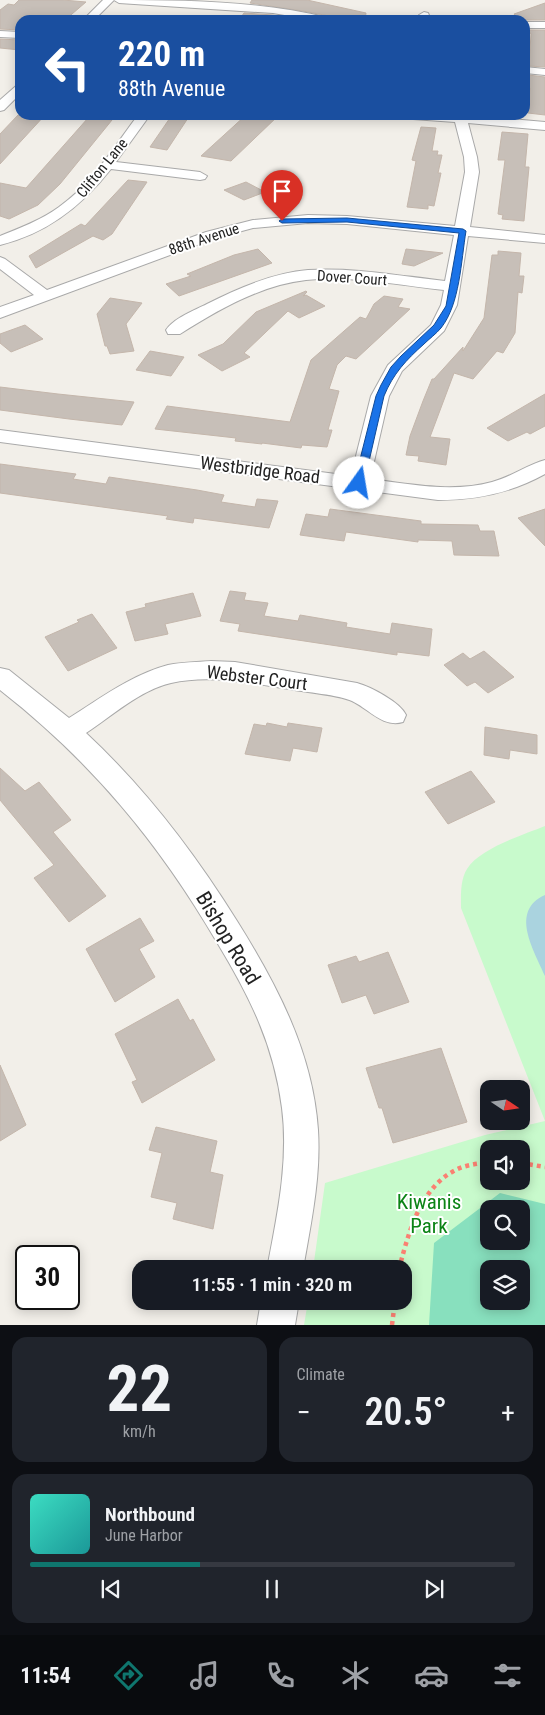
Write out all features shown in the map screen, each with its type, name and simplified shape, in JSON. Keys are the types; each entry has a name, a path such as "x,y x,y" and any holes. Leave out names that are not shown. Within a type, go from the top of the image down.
{"street":[{"path":"93,15 108,0"},
{"path":"119,0 225,3 302,15"},
{"path":"530,26 545,24"},
{"path":"0,34 15,35"},
{"path":"530,70 545,72"},
{"path":"0,107 15,87"},
{"name":"Clifton Lane","path":"0,241 37,225 65,209 86,191 140,120"},
{"path":"359,483 380,396 385,385 394,369 429,336 450,306 472,166 462,120"},
{"path":"489,120 545,126"},
{"path":"106,165 200,176"},
{"name":"88th Avenue","path":"0,312 212,235 253,224 308,219 347,220 545,239"},
{"path":"0,262 44,295"},
{"name":"Dover Court","path":"174,330 201,312 272,283 300,276 336,275 452,286"},
{"name":"Westbridge Road","path":"0,436 438,494 484,492 522,480 545,466"},
{"name":"Webster Court","path":"68,732 133,689 153,680 170,674 211,670 235,671 357,692 394,715"},
{"name":"Bishop Road","path":"0,678 68,732 106,770 148,818 212,907 255,982 286,1046 301,1128 301,1172 286,1260"},
{"path":"276,1325 278,1310"}],"path":[{"path":"401,1260 408,1231 426,1196 444,1177 464,1166 480,1163"},
{"path":"530,1164 545,1167"},
{"path":"392,1325 394,1310"}],"green space":[{"path":"545,826 545,1121 461,908 461,888 467,869 473,861 503,843"},
{"name":"Kiwanis Park","path":"545,1121 545,1325 304,1325 306,1310 412,1310 412,1260 314,1260 325,1183 485,1135 506,1130 530,1130 530,1124"},
{"path":"500,1193 529,1200 491,1200"},
{"path":"530,1200 545,1204 545,1325 429,1325 434,1243 480,1208 480,1250 530,1250"}],"water":[{"path":"545,895 545,976 527,932 526,921 528,911 534,902"}],"building":[{"path":"19,0 86,2 71,15 15,15 15,30 0,29 0,10 8,4 14,5"},
{"path":"252,0 307,0 366,13 366,15 324,15 250,3"},
{"path":"545,3 545,20 530,20 530,15 514,14"},
{"path":"244,13 273,15 243,15"},
{"path":"530,30 545,30 545,67 530,66"},
{"path":"0,39 15,40 15,50 0,48"},
{"path":"530,75 545,77 545,115 530,113"},
{"path":"15,118 15,120 40,120 0,164 0,134"},
{"path":"86,120 112,120 60,184 38,205 9,219 0,216 0,183 26,188"},
{"path":"169,120 187,120 167,150 150,147"},
{"path":"241,120 274,120 231,161 201,156"},
{"path":"421,127 436,128 432,151 438,151 437,155 442,155 438,173 441,173 434,206 428,205 428,209 407,207 416,161 412,160"},
{"path":"502,132 528,134 525,167 529,167 524,221 502,219 503,215 498,214 505,160 498,160"},
{"path":"128,180 147,182 112,234 103,240 93,236 36,268 29,256 81,224 85,226"},
{"path":"246,182 265,192 244,200 224,190"},
{"path":"258,249 272,263 179,296 166,284 191,276 187,274 234,255"},
{"path":"406,249 443,253 414,266 402,264"},
{"path":"498,251 521,253 519,276 524,276 522,293 518,292 515,333 503,353 497,351 473,379 454,373 430,437 450,439 446,465 418,461 419,456 406,455 410,436 423,401 432,379 463,347 463,351 484,318 492,255 498,255"},
{"path":"306,291 303,296 306,295 325,306 299,318 288,311 244,353 250,357 222,371 198,355 223,344 256,312"},
{"path":"384,296 403,299 398,307 410,309 356,359 346,356 337,365 329,389 339,391 328,430 332,430 327,447 302,445 301,448 262,444 235,441 236,438 155,429 167,406 290,422 311,360 360,317 366,319 374,304"},
{"path":"110,298 142,303 126,324 134,351 110,354 107,346 105,346 97,314"},
{"path":"25,325 43,339 11,352 0,343 0,334"},
{"path":"150,351 184,357 171,376 136,370"},
{"path":"0,387 134,402 122,425 0,410"},
{"path":"545,394 545,426 530,434 527,432 508,441 487,428"},
{"path":"0,464 76,474 73,479 106,484 109,477 197,490 224,495 221,502 255,507 257,499 278,501 269,528 194,518 193,523 166,519 168,516 0,493"},
{"path":"330,509 421,521 421,524 478,525 480,531 494,531 499,556 454,555 452,541 418,540 418,542 346,532 344,541 300,535 306,514 328,517"},
{"path":"545,509 545,546 518,518"},
{"path":"230,591 246,593 244,600 268,603 264,616 298,621 300,615 347,623 346,627 390,634 392,623 432,629 429,656 397,652 397,655 238,631 240,624 220,621"},
{"path":"193,593 201,616 165,624 168,634 135,641 126,612 146,607 145,604"},
{"path":"92,614 117,648 68,671 45,637"},
{"path":"484,651 514,677 488,693 475,682 467,686 444,665 463,653 470,659"},
{"path":"267,723 287,727 288,723 322,728 317,752 293,748 290,761 245,754 254,724 266,726"},
{"path":"485,727 537,735 537,754 510,750 509,759 484,755"},
{"path":"0,768 25,791 39,782 71,820 53,832 106,896 69,922 34,878 54,865 0,800"},
{"path":"471,771 495,802 448,824 425,792"},
{"path":"140,918 154,941 139,949 155,977 115,1002 86,949"},
{"path":"388,952 409,1002 374,1014 366,995 342,1003 328,965 356,956 359,962"},
{"path":"178,999 190,1021 193,1019 215,1060 142,1103 132,1082 137,1080 115,1034"},
{"path":"441,1048 467,1122 393,1143 382,1108 379,1108 366,1068"},
{"path":"0,1065 26,1125 0,1141"},
{"path":"156,1127 217,1141 210,1172 223,1175 213,1229 173,1219 177,1203 151,1197 162,1153 149,1150"}],"route":[{"path":"282,221 308,219 347,220 463,231 450,306 438,327 404,358 394,369 385,385 380,396 359,483"}]}
